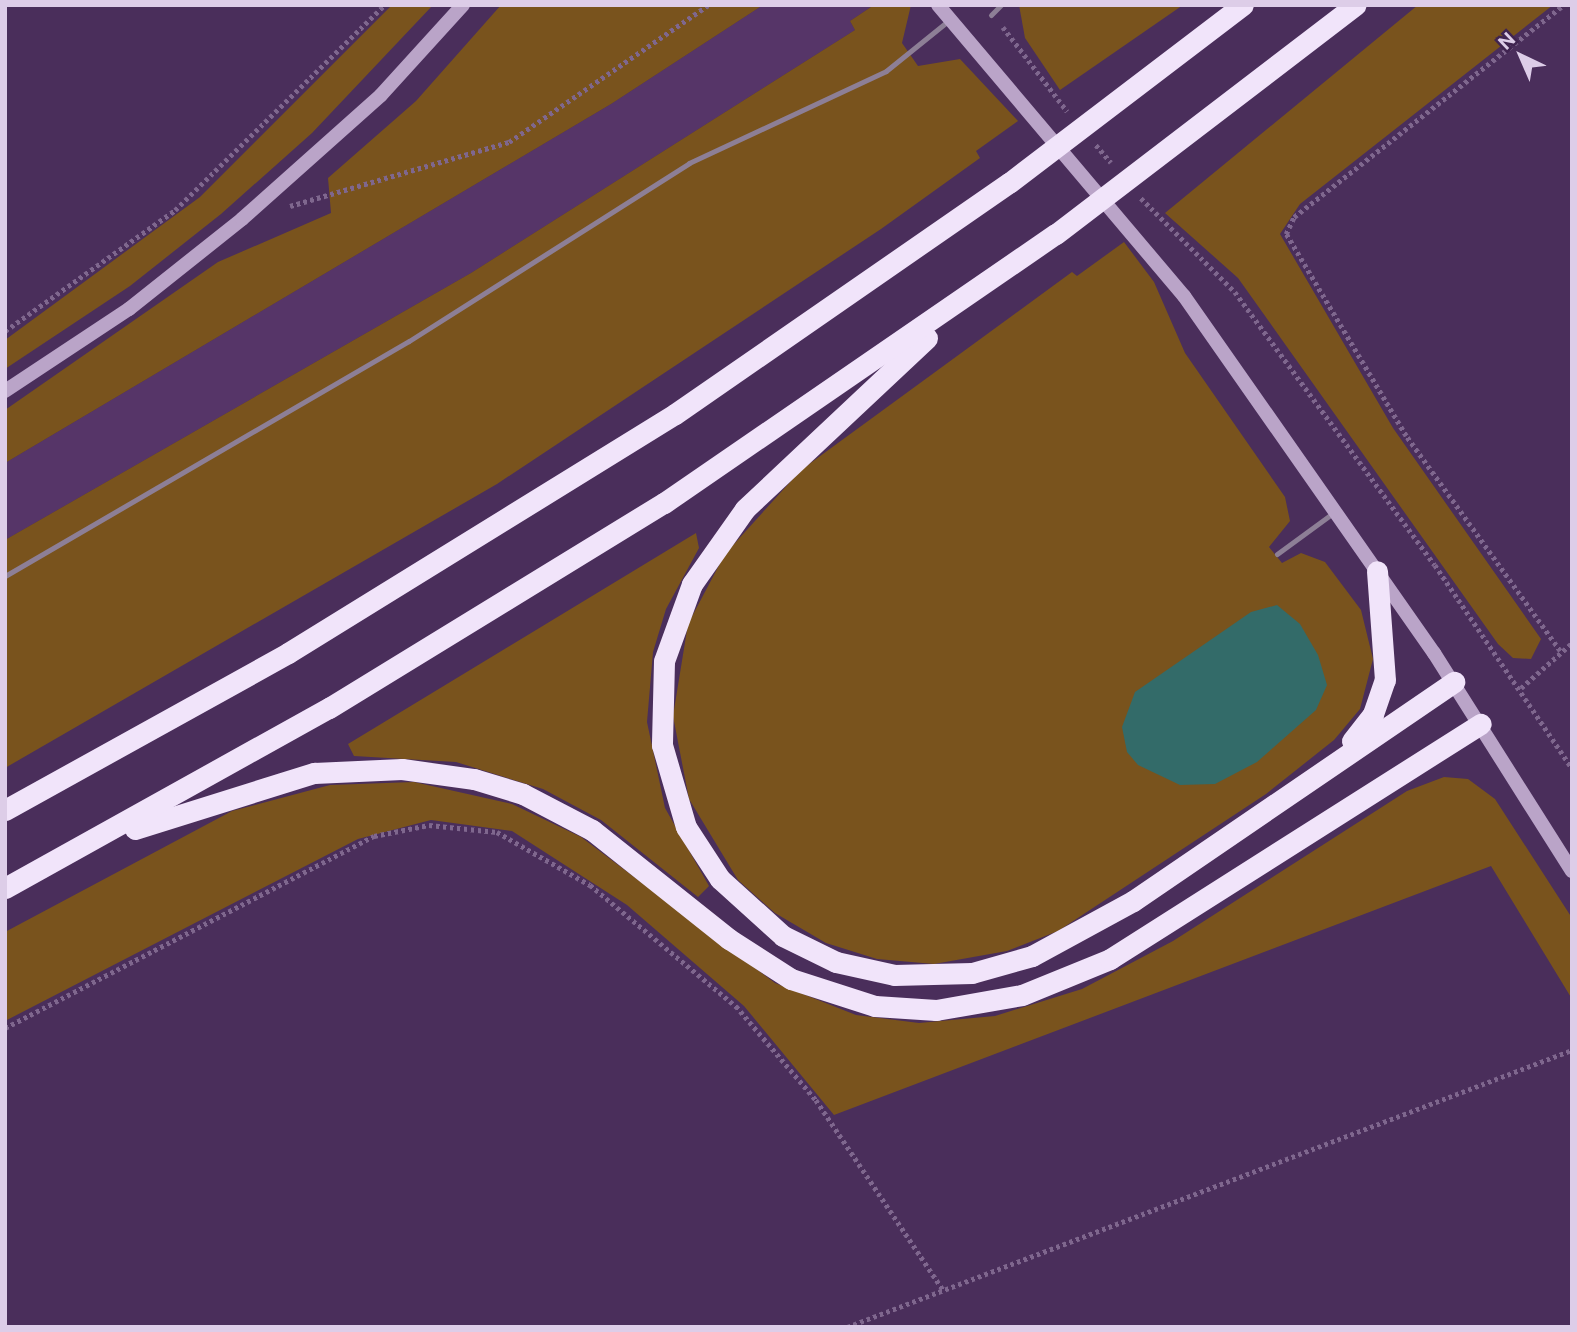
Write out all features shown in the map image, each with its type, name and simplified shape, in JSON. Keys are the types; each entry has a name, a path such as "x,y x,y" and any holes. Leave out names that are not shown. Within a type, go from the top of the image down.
{"highway":[{"path":"5,810 288,653 548,495 801,330 1009,183 1243,5"},
{"path":"5,888 86,845 588,551 968,297 1188,136 1355,5"},
{"path":"968,297 854,410 769,482 722,538 684,601 664,661 660,726 673,795 709,866 770,926 836,962 894,975 972,973 1032,956 1091,928 1337,758 1454,682"},
{"path":"1337,758 1373,714 1385,680 1377,571"},
{"path":"86,845 314,773 402,769 474,779 523,794 592,830 737,945 791,979 875,1006 936,1010 1022,995 1110,959 1480,724"}],"main road":[{"path":"5,391 138,302 242,219 362,113 463,5"},
{"path":"938,5 1152,253 1454,682 1572,871"}],"lane":[{"path":"991,15 1001,5"},
{"path":"5,576 409,341 679,169 886,71 951,18"},
{"path":"1277,554 1335,511"}],"path":[{"path":"5,331 183,203 384,5"},
{"path":"242,219 498,147 708,5"},
{"path":"1560,651 1406,436 1286,234 1294,217 1563,5"},
{"path":"1164,224 1235,292 1521,688 1572,768"},
{"path":"1521,688 1572,643"},
{"path":"5,1028 374,836 429,825 498,832 600,892 736,1006 809,1091 943,1290"},
{"path":"847,1327 1572,1050"}],"shaded area":[{"path":"392,5 433,5 312,133 221,214 130,286 5,369 5,340 200,197"},
{"path":"501,5 763,5 611,104 5,463 5,410 218,262 331,213 328,178 416,101"},
{"path":"763,5 874,5 850,21 855,30 471,273 5,540 5,463 611,104"},
{"path":"874,5 911,5 902,43 918,66 960,59 1018,121 976,151 980,158 881,229 497,484 5,768 5,540 471,273 855,30 850,21"},
{"path":"1019,5 1183,5 1060,90 1025,38"},
{"path":"1418,5 1553,5 1300,204 1280,234 1393,428 1541,639 1531,659 1513,658 1498,644 1238,278 1165,213"},
{"path":"1124,242 1154,282 1185,353 1285,497 1290,521 1269,547 1282,563 1301,553 1325,562 1361,610 1373,659 1360,709 1334,740 1266,794 1058,931 1007,951 934,964 877,959 826,943 775,913 738,880 689,799 673,716 688,624 725,554 801,470 1072,272 1077,276"},
{"path":"696,533 699,548 666,609 653,652 647,722 665,808 709,886 698,897 601,820 543,789 456,762 354,756 348,744"},
{"path":"1277,605 1300,624 1318,655 1327,685 1316,710 1257,762 1215,784 1180,785 1138,765 1127,752 1122,727 1135,692 1251,612"},
{"path":"1444,777 1468,779 1495,799 1572,918 1572,999 1491,866 834,1115 744,1006 627,905 512,831 431,820 358,839 5,1021 5,932 232,811 330,785 414,782 512,804 581,837 775,983 856,1015 919,1023 995,1016 1082,989 1173,941 1407,791"}]}
